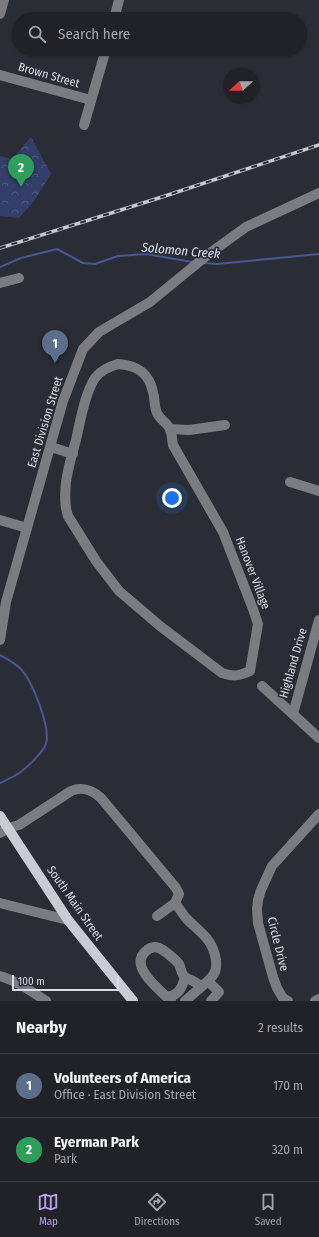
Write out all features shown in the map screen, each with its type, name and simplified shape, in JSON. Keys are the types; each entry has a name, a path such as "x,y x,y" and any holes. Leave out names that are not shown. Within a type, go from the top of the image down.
{"main road":[{"name":"South Main Street","path":"0,816 4,830 68,920 133,1001"}],"street":[{"path":"0,14 4,0"},
{"path":"116,12 120,0"},
{"path":"84,125 104,56"},
{"name":"Brown Street","path":"0,75 91,100"},
{"name":"East Division Street","path":"0,640 3,601 27,528 63,401 83,349 99,332 150,302 246,227 319,193"},
{"path":"0,283 19,278"},
{"name":"Hanover Village","path":"127,364 144,373 150,382 153,391 155,407 158,415 170,429 173,445 223,532 258,624 250,671 239,676 230,676 222,673 160,626 119,591 96,561 65,508 66,484 86,399 94,379 100,372 109,366 127,364"},
{"path":"170,429 189,430 225,424"},
{"path":"51,447 73,454"},
{"path":"290,482 319,491"},
{"path":"0,520 27,528"},
{"name":"Highland Drive","path":"293,714 319,620"},
{"path":"262,686 319,738"},
{"path":"4,830 19,825 71,791 77,789 91,791 101,798 176,888 179,894 175,903 157,916"},
{"name":"Circle Drive","path":"288,1001 283,998 277,988 271,971 258,923 258,900 272,866 319,814"},
{"path":"0,903 68,920"},
{"path":"175,903 187,918 207,938 214,950 217,966 216,974 185,1001"},
{"path":"185,978 182,988 169,999 143,972 141,964 143,954 152,948 161,949 178,963 185,978 205,984 219,992 211,1001"},
{"path":"0,976 24,986 46,1001"}],"green space":[{"path":"31,137 51,174 34,201 19,218 0,216 0,156 12,159"}],"waterway":[{"name":"Solomon Creek","path":"0,267 21,258 57,249 83,263 95,264 118,256 146,254 192,262"},
{"name":"Solomon Creek","path":"205,263 217,264 319,254"},
{"name":"Solomon Creek","path":"0,655 21,669 30,683 40,705 47,736 46,744 38,756 19,773 0,783"}],"railway":[{"path":"0,248 162,197 319,145"}],"place":[{"name":"Eyerman Park","path":"21,187"},
{"name":"Volunteers of America","path":"55,363"}]}
